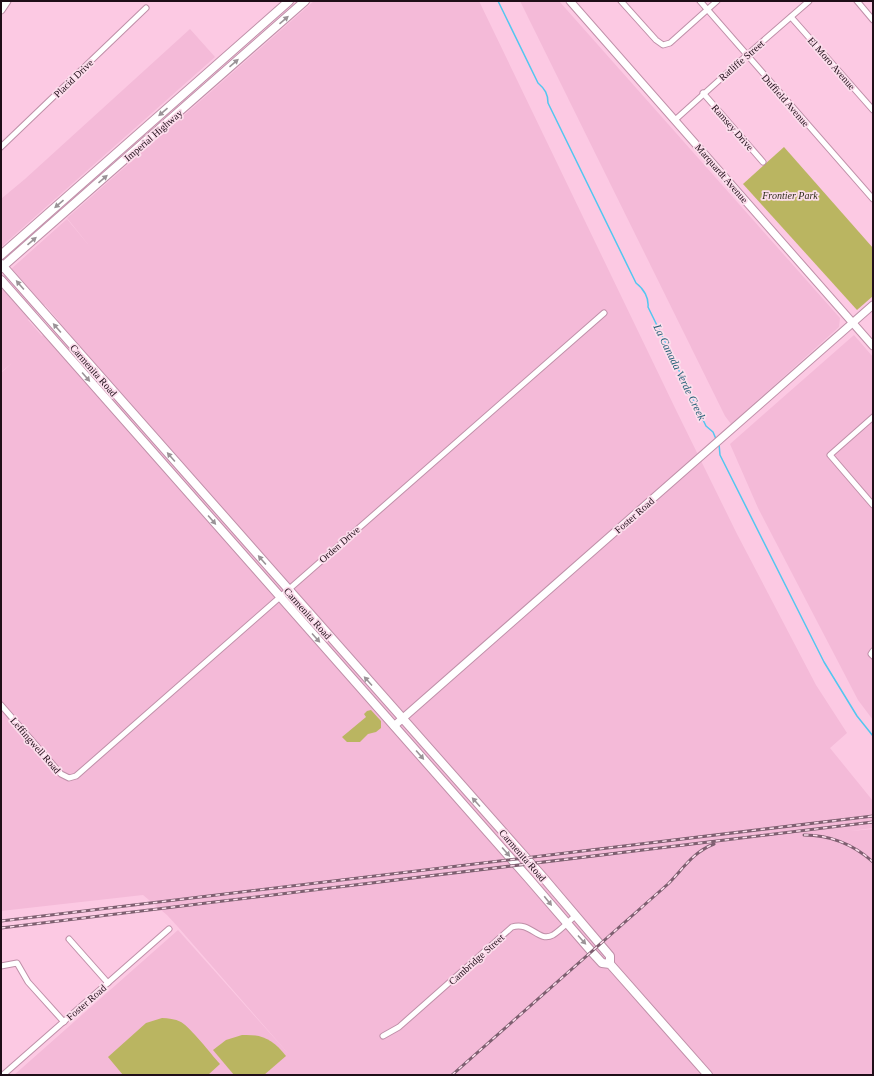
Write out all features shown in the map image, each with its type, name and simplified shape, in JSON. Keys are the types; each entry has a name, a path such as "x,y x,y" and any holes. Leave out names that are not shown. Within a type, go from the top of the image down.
{"main road":[{"name":"Imperial Highway","path":"1,255 289,1"},
{"name":"Imperial Highway","path":"2,266 305,1"},
{"name":"Carmenita Road","path":"2,266 402,719 503,831 610,956 610,964"},
{"name":"Carmenita Road","path":"1,280 530,879 602,963 610,964 708,1075"},
{"path":"188,493 197,486"}],"street":[{"path":"1,10 7,1"},
{"name":"Marquardt Avenue","path":"570,1 873,346"},
{"path":"622,1 656,40 663,45 670,43 717,1"},
{"name":"Duffield Avenue","path":"700,1 873,199"},
{"name":"Ratliffe Street","path":"675,120 703,93 809,1"},
{"path":"856,1 873,20"},
{"name":"Placid Drive","path":"1,147 146,8"},
{"name":"El Moro Avenue","path":"791,17 873,110"},
{"name":"Ramsey Drive","path":"703,93 763,162"},
{"name":"Foster Road","path":"394,726 873,305"},
{"name":"Orden Drive","path":"76,776 604,313"},
{"path":"873,417 830,455 873,505"},
{"path":"873,651 871,654 873,656"},
{"name":"Leffingwell Road","path":"1,705 61,774 69,778 76,776"},
{"name":"Cambridge Street","path":"383,1036 399,1027 512,928 521,925 541,936 546,937 553,935 575,916"},
{"name":"Foster Road","path":"4,1075 169,929"},
{"path":"69,939 108,983"},
{"path":"1,966 17,963 28,982 64,1022"}],"shaded area":[{"path":"314,1 479,1 737,534 816,685 847,733 830,748 873,801 873,828 850,831 873,829 873,1075 14,1075 178,930 293,1059 178,927 167,915 143,895 1,911 1,373 12,363 1,372 1,278 67,219 91,248 67,218","holes":["45,305 58,320 42,336 28,320"]},
{"path":"520,1 559,1 840,318 839,327 731,424 725,416"},
{"path":"190,29 215,57 1,247 1,199"},
{"path":"854,335 873,357 873,720 858,700 758,508 730,444"}],"green space":[{"name":"Frontier Park","path":"784,147 873,248 873,296 857,310 743,184"},
{"path":"371,710 381,721 381,728 376,732 368,734 360,742 347,742 342,737 366,717 364,714 367,711"},
{"path":"162,1018 176,1020 185,1025 196,1035 220,1064 208,1075 123,1075 108,1057 146,1023"},
{"path":"242,1035 256,1036 267,1039 277,1046 286,1056 264,1075 234,1075 213,1050 226,1040"}],"waterway":[{"name":"La Canada Verde Creek","path":"498,1 538,83 546,92 548,103 636,283 641,288 648,300 648,307 706,426 713,432 716,439"},
{"name":"La Canada Verde Creek","path":"719,444 720,455 824,662 857,716 873,736"}],"railway":[{"path":"1,921 873,816"},
{"path":"1,928 873,822"},
{"path":"804,835 814,835 841,842 857,850 873,862"},
{"path":"452,1075 668,884 694,856 714,844"}]}
